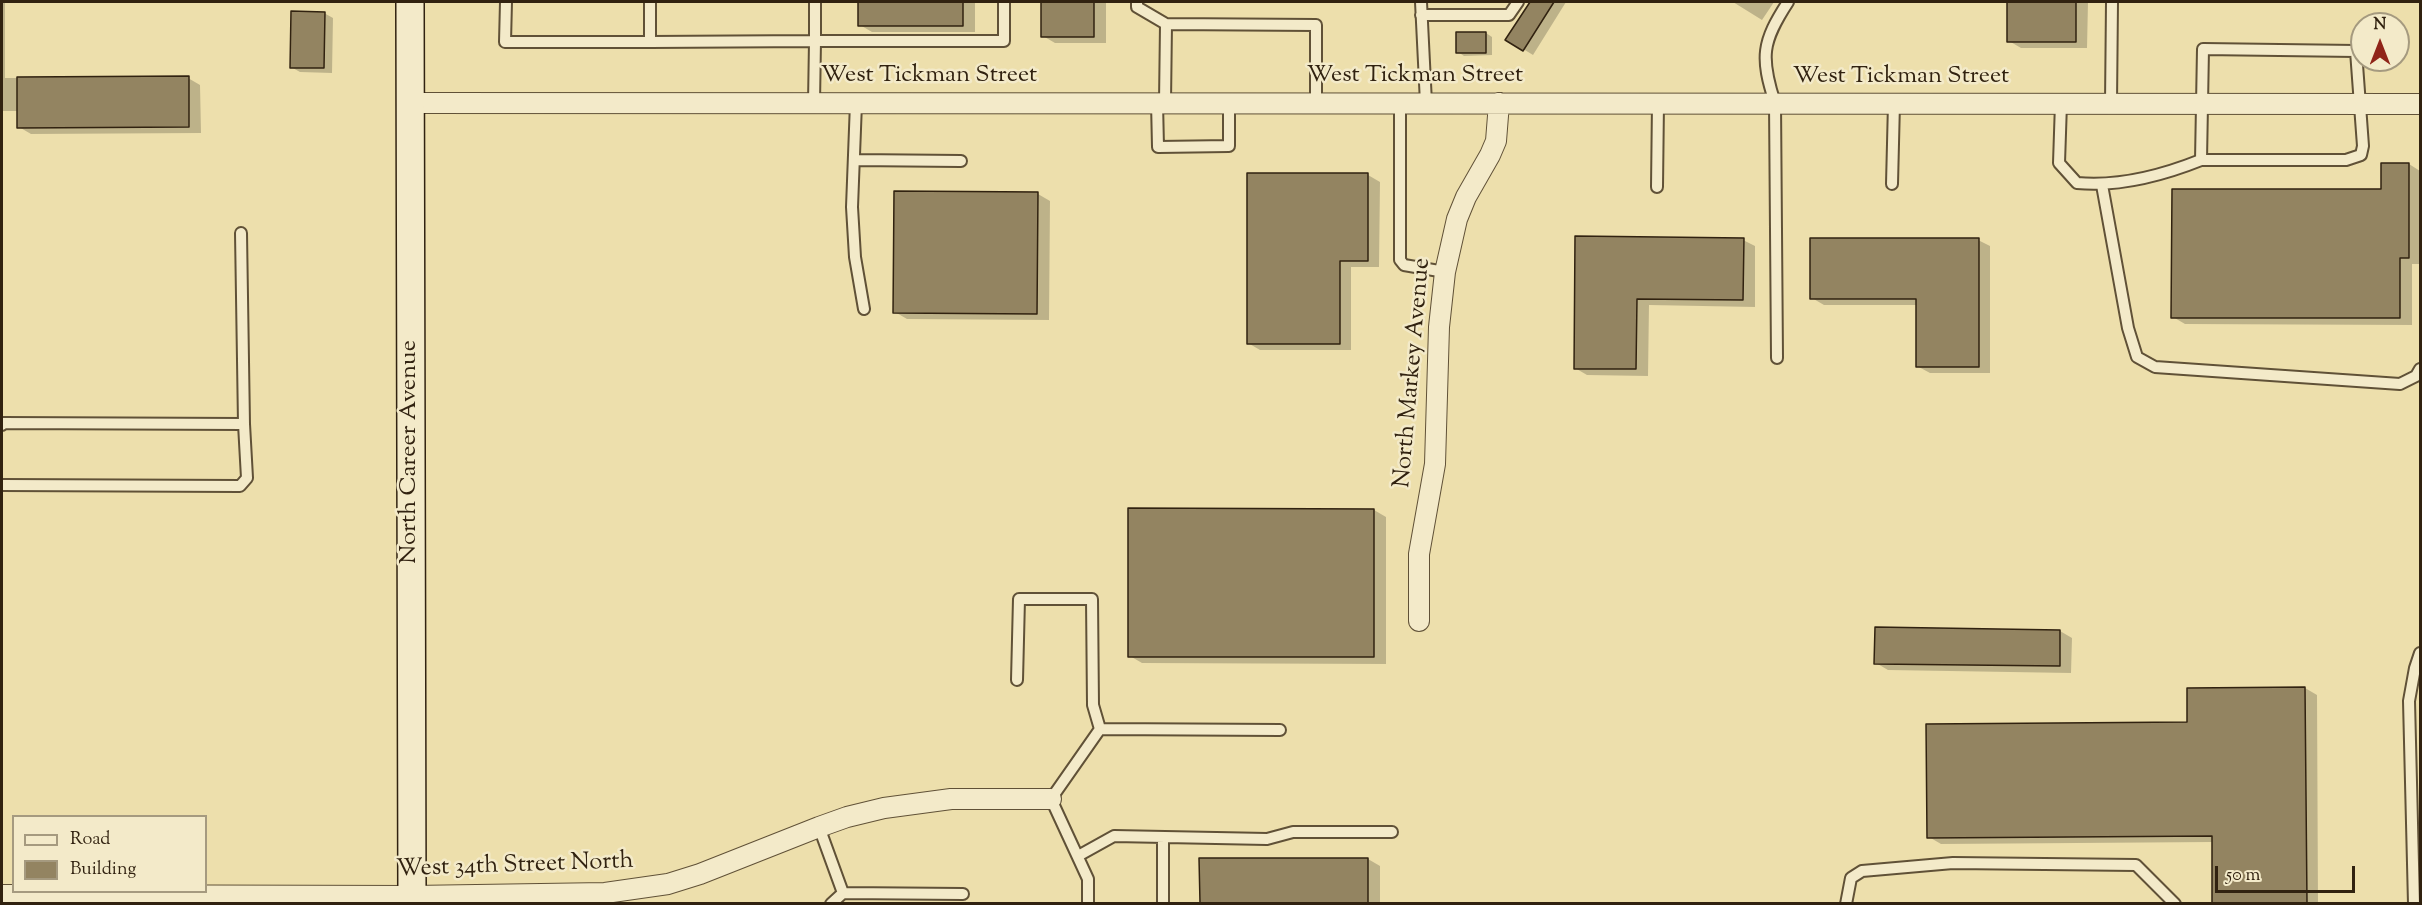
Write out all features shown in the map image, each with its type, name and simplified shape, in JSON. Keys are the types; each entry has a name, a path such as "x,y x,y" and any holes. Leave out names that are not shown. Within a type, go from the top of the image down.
{"street":[{"name":"North Career Avenue","path":"410,2 412,900"},
{"name":"West Tickman Street","path":"410,103 2421,104"},
{"name":"North Markey Avenue","path":"1419,621 1419,554 1435,464 1439,327 1445,272 1466,197 1496,141 1499,103"},
{"name":"West 34th Street North","path":"2,895 412,900 634,890 668,884 700,874 847,816 918,802 981,798 1051,798"}],"lane":[{"path":"506,2 506,42 1004,41 1004,2"},
{"path":"650,2 650,42"},
{"path":"814,103 815,2"},
{"path":"1137,2 1137,8 1166,24 1316,25 1316,103"},
{"path":"1421,2 1426,103"},
{"path":"1421,15 1509,15 1518,2"},
{"path":"1777,358 1775,103 1766,75 1765,46 1773,24 1788,2"},
{"path":"2111,103 2112,2"},
{"path":"1166,24 1158,147 1229,146 1229,103"},
{"path":"2061,103 2059,163 2077,183 2102,185 2154,176 2201,160 2346,160 2361,155 2363,146 2356,51 2203,49 2201,160"},
{"path":"856,103 852,207 854,247 864,309"},
{"path":"1400,103 1400,260 1404,265 1445,272"},
{"path":"1657,187 1658,103"},
{"path":"1893,184 1894,103"},
{"path":"854,160 961,161"},
{"path":"2102,185 2128,328 2137,357 2155,367 2400,384 2416,376 2421,369"},
{"path":"2,485 240,486 247,478 241,233"},
{"path":"2,426 2,423 244,424"},
{"path":"1017,680 1019,599 1092,599 1093,705 1100,729"},
{"path":"2414,903 2409,701 2415,668 2421,653"},
{"path":"1100,729 1280,730"},
{"path":"1088,903 1088,879 1051,798 1100,729"},
{"path":"819,827 843,893"},
{"path":"1078,856 1114,836 1267,839 1293,832 1392,832"},
{"path":"1163,838 1163,903"},
{"path":"1846,903 1851,878 1862,871 1953,863 2136,865 2175,903"},
{"path":"831,903 843,893 963,894"}],"building":[{"path":"858,2 963,2 963,26 858,26"},
{"path":"1041,2 1094,2 1094,37 1041,37"},
{"path":"1530,2 1554,2 1523,51 1505,40"},
{"path":"2007,2 2076,2 2076,42 2007,42"},
{"path":"291,11 325,12 324,68 290,68"},
{"path":"1456,32 1486,32 1486,53 1456,53"},
{"path":"189,76 189,127 17,128 17,77"},
{"path":"2381,163 2409,163 2409,258 2400,258 2400,318 2171,318 2172,189 2381,189"},
{"path":"1247,173 1368,173 1368,261 1340,261 1340,344 1247,344"},
{"path":"894,191 1038,192 1037,314 893,313"},
{"path":"1575,236 1744,238 1743,300 1637,299 1636,369 1574,369"},
{"path":"1810,238 1979,238 1979,367 1916,367 1916,299 1810,299"},
{"path":"1128,508 1374,509 1374,657 1128,657"},
{"path":"1875,627 2060,630 2060,666 1874,664"},
{"path":"2305,687 2307,903 2212,903 2212,836 1927,838 1926,724 2187,722 2187,688"},
{"path":"1199,858 1368,858 1368,903 1200,903"}]}
